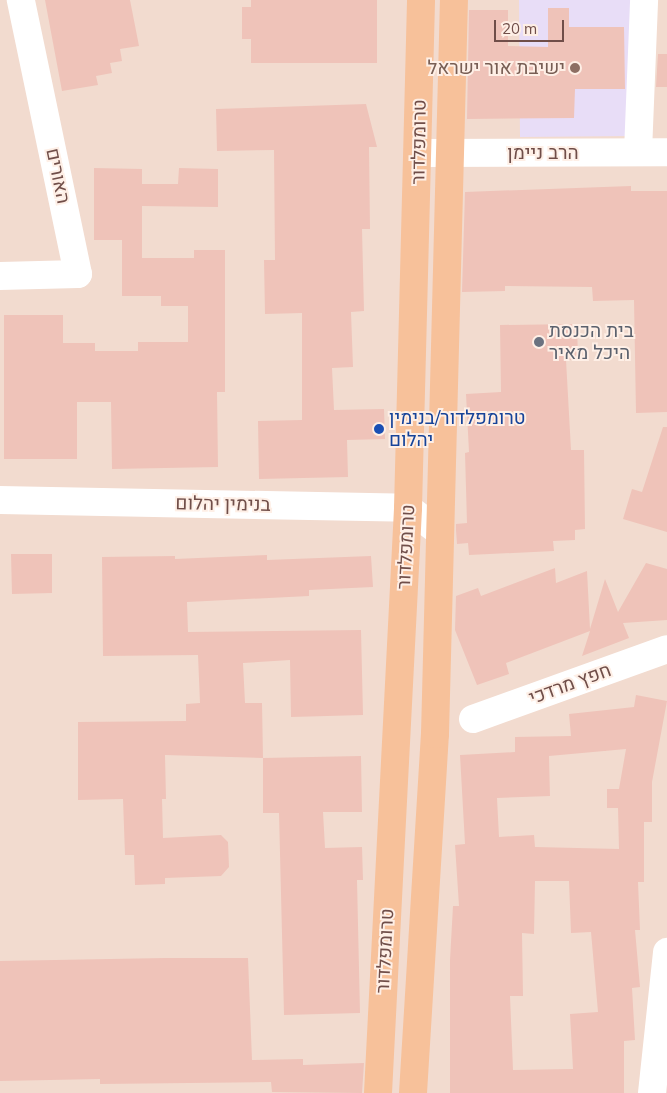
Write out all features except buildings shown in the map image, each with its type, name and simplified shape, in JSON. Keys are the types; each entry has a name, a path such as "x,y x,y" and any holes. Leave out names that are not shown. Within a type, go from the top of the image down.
{"main road":[{"name":"טרומפלדור","path":"378,1093 408,508 419,153 421,0"},
{"name":"טרומפלדור","path":"413,1093 435,734 454,0"}],"street":[{"name":"האורים","path":"0,276 78,274 21,0"},
{"path":"638,152 644,0"},
{"name":"הרב ניימן","path":"419,153 667,152"},
{"name":"בנימין יהלום","path":"0,500 408,508"},
{"path":"408,508 439,531"},
{"name":"חפץ מרדכי","path":"473,719 667,648"},
{"path":"652,1093 667,952"}],"shaded area":[{"path":"0,0 667,0 667,1093 0,1093"},
{"name":"ישיבת אור ישראל","path":"519,0 631,0 632,136 520,137"}],"place":[{"name":"ישיבת אור ישראל","path":"575,68"},
{"name":"בית הכנסת היכל מאיר","path":"539,342"},
{"name":"טרומפלדור/בנימין יהלום","path":"379,429"}]}
